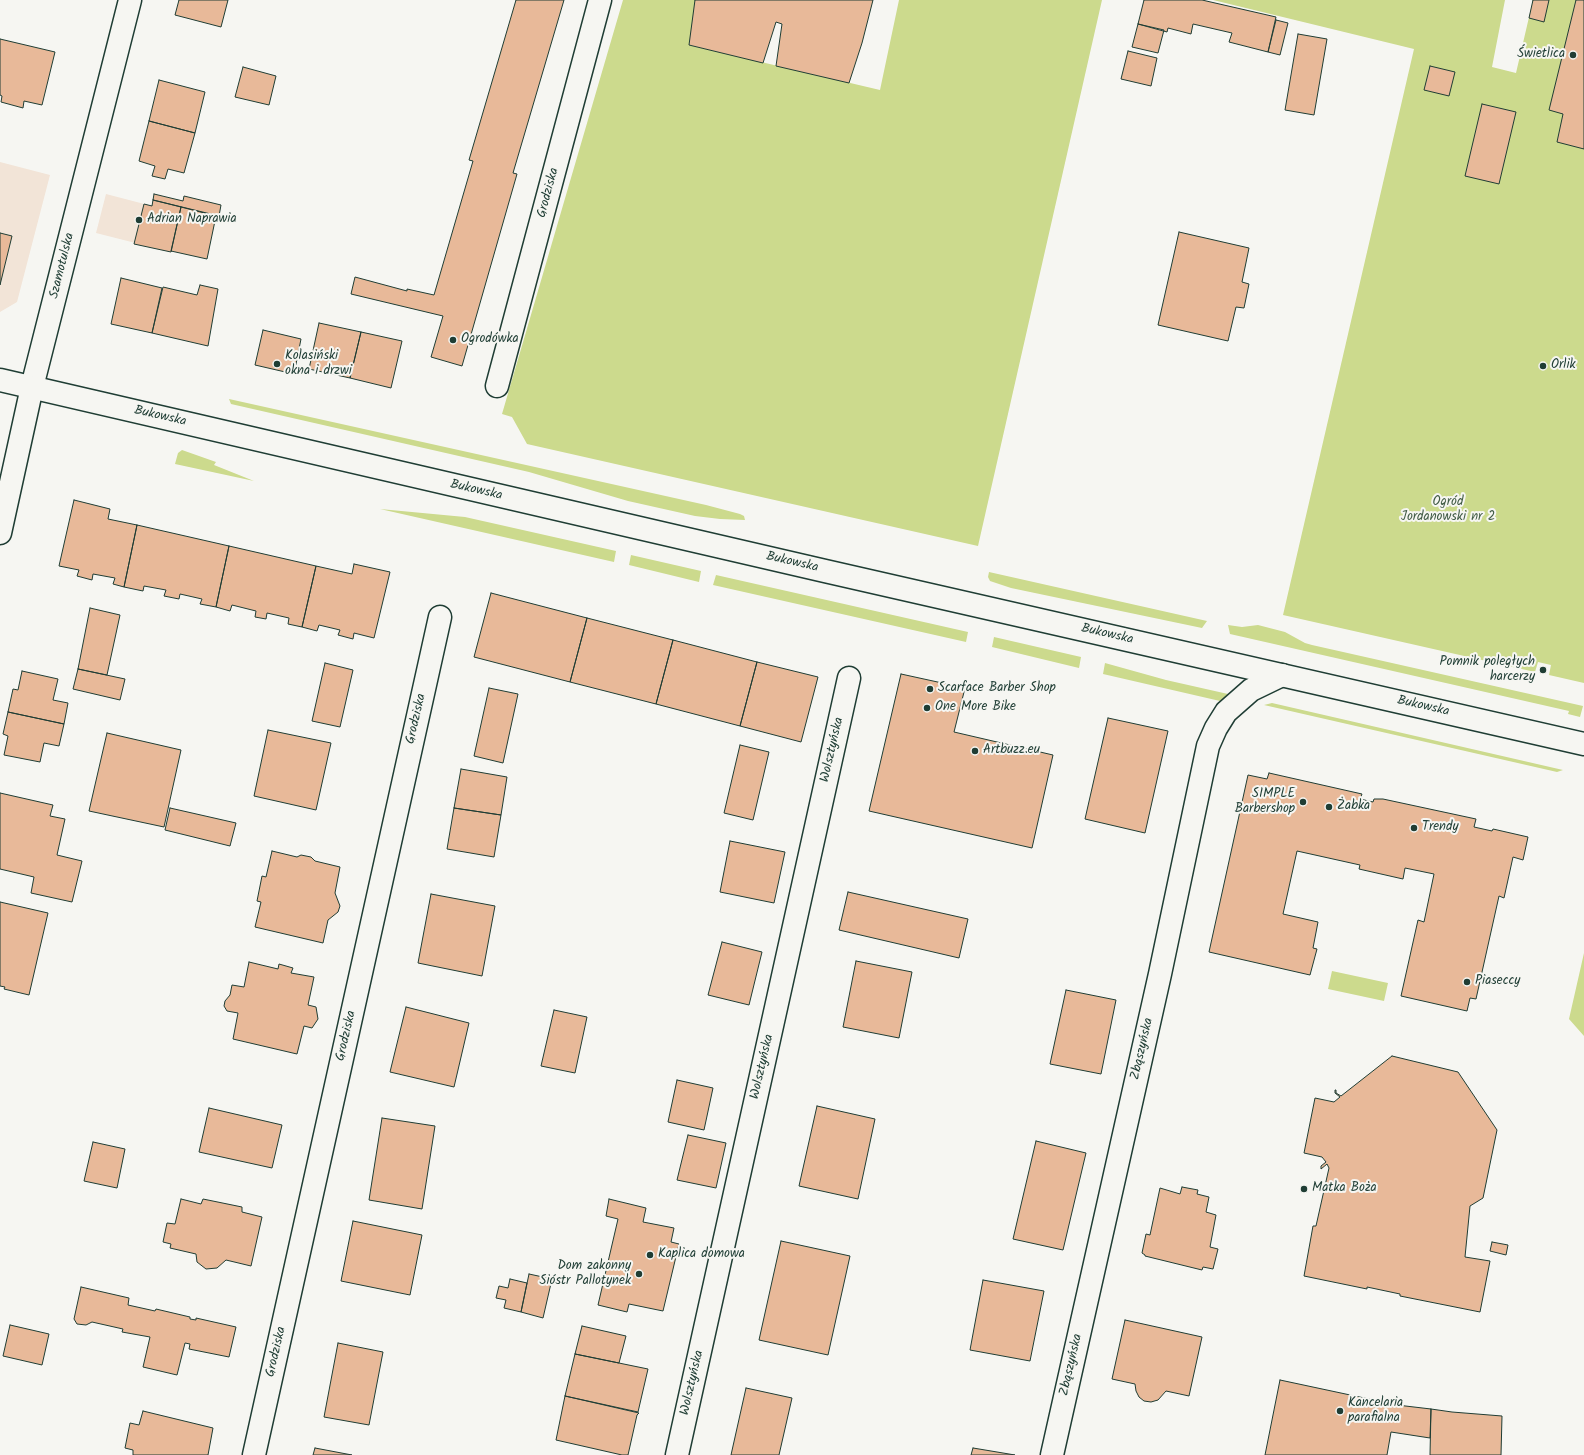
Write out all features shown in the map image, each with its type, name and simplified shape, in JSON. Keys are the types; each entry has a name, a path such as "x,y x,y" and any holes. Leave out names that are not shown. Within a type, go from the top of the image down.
{"street":[{"name":"Szamotulska","path":"0,533 32,387 130,0"},
{"name":"Grodziska","path":"497,386 600,0"},
{"name":"Bukowska","path":"0,380 1584,744"},
{"name":"Grodziska","path":"254,1455 440,616"},
{"name":"Zbąszyńska","path":"1052,1455 1158,981 1208,746 1216,728 1226,712 1251,690 1282,675"},
{"name":"Wolsztyńska","path":"677,1455 849,678"}],"shaded area":[{"path":"0,162 50,175 17,302 0,312"},
{"name":"Adrian Naprawia","path":"106,194 152,206 153,200 181,207 171,252 96,233"}],"green space":[{"path":"623,0 697,0 689,45 880,90 899,0 1102,0 978,546 527,444 512,417 502,414"},
{"name":"Ogród Jordanowski nr 2","path":"1213,0 1505,0 1492,67 1516,73 1533,0 1584,0 1584,683 1549,675 1551,665 1538,662 1535,672 1283,615 1414,49"},
{"path":"229,399 706,505 740,514 744,516 745,520 695,516 628,501 529,472 231,404"},
{"path":"182,450 216,462 214,465 254,481 175,464 178,453"},
{"path":"380,509 465,517 616,551 614,562"},
{"path":"631,555 701,571 699,582 629,565"},
{"path":"989,572 1207,621 1202,628 1011,588 990,581 988,577"},
{"path":"716,575 968,632 966,642 713,585"},
{"path":"1228,625 1242,627 1258,625 1285,632 1305,643 1312,645 1583,706 1580,717 1568,714 1569,711 1230,634"},
{"path":"994,637 1081,657 1079,668 992,647"},
{"path":"1105,663 1166,680 1228,694 1220,701 1103,674"},
{"path":"1272,703 1563,770 1557,772 1264,705"},
{"path":"1584,953 1584,1036 1569,1019"},
{"path":"1332,971 1388,983 1384,1001 1328,989"}],"building":[{"path":"179,0 228,0 221,27 175,15"},
{"path":"516,0 564,0 513,173 517,174 462,366 431,357 443,316 351,294 355,277 407,291 407,289 434,295 473,161 469,160"},
{"path":"695,0 873,0 862,43 849,83 776,66 782,24 776,22 763,63 689,45"},
{"path":"1144,0 1202,0 1276,17 1268,52 1229,42 1232,33 1193,24 1191,34 1168,28 1167,32 1138,24"},
{"path":"1533,0 1549,0 1544,22 1529,18"},
{"name":"Świetlica","path":"1576,0 1584,0 1584,149 1557,142 1563,114 1549,110"},
{"path":"1276,20 1288,23 1280,55 1268,52"},
{"path":"1138,24 1164,30 1158,53 1132,47"},
{"path":"1298,34 1327,39 1314,115 1285,110"},
{"path":"0,39 55,52 42,105 24,101 23,108 1,102"},
{"path":"1128,51 1157,58 1151,86 1121,79"},
{"path":"1430,66 1455,72 1449,96 1424,90"},
{"path":"243,67 276,76 269,105 235,97"},
{"path":"159,80 205,92 195,133 149,121"},
{"path":"1482,104 1516,112 1499,184 1465,176"},
{"path":"149,121 195,133 184,173 168,169 165,179 152,176 155,166 139,161"},
{"path":"154,194 183,201 184,196 221,205 219,216 153,200"},
{"path":"153,200 181,207 171,252 134,244 144,204 152,206"},
{"path":"181,207 216,216 207,259 171,251"},
{"path":"1179,232 1249,248 1242,282 1249,284 1244,308 1236,307 1228,341 1158,325"},
{"path":"0,233 12,236 0,285"},
{"path":"121,278 162,288 152,333 111,324"},
{"path":"200,285 218,289 208,346 152,333 163,287 197,295"},
{"path":"319,323 361,332 350,378 309,369"},
{"path":"263,330 301,339 294,374 255,365"},
{"path":"361,332 402,341 391,388 350,378"},
{"path":"74,500 110,509 108,519 137,525 124,587 113,584 115,578 93,574 92,580 77,576 79,570 59,566"},
{"path":"137,525 229,546 216,607 200,604 202,599 180,594 179,599 164,596 166,590 144,586 143,591 124,587"},
{"path":"229,546 316,566 302,627 288,624 289,618 267,613 266,619 255,617 256,611 232,605 230,611 216,607"},
{"path":"354,564 390,572 374,638 354,633 353,639 338,635 340,630 319,625 317,631 302,627 316,566 352,574"},
{"path":"491,593 587,618 570,682 474,657"},
{"path":"90,608 120,615 107,675 78,669"},
{"path":"587,618 673,640 656,704 570,682"},
{"path":"673,640 757,662 740,726 656,704"},
{"path":"757,662 818,677 801,742 740,726"},
{"path":"325,663 353,670 340,727 312,721"},
{"path":"78,669 125,679 120,700 73,689"},
{"path":"22,671 58,679 53,700 68,703 64,724 8,712 13,689 18,690"},
{"path":"901,674 965,688 954,732 1053,755 1032,848 869,811"},
{"path":"489,688 518,694 503,763 474,756"},
{"path":"8,712 64,724 59,746 44,743 40,762 4,755 8,736 3,734"},
{"path":"1108,718 1168,731 1145,833 1085,819"},
{"path":"268,730 331,743 316,810 254,796"},
{"path":"107,733 181,750 164,827 89,811"},
{"path":"740,745 769,752 753,820 724,813"},
{"path":"461,769 507,777 501,815 454,808"},
{"path":"1269,773 1362,794 1360,799 1373,802 1374,799 1383,799 1476,819 1474,827 1492,831 1493,829 1528,837 1523,860 1513,857 1504,898 1499,896 1476,999 1470,998 1467,1011 1401,996 1418,920 1424,922 1434,874 1405,868 1403,879 1359,869 1360,865 1297,851 1283,914 1318,922 1313,948 1317,949 1310,975 1209,952 1248,775 1267,779"},
{"path":"0,793 53,805 50,816 65,819 57,855 82,861 72,902 31,893 34,877 0,869"},
{"path":"170,808 236,823 230,846 165,830"},
{"path":"454,808 501,815 494,857 447,849"},
{"path":"730,841 785,852 774,903 720,892"},
{"path":"272,851 297,857 301,855 311,857 315,861 340,867 335,893 340,906 338,912 328,920 323,943 255,927 261,902 257,901 262,876 266,877"},
{"path":"848,892 968,919 959,958 839,930"},
{"path":"431,894 495,906 482,976 418,963"},
{"path":"0,902 48,913 29,995 4,989 5,987 0,986"},
{"path":"722,942 762,952 749,1005 708,995"},
{"path":"856,961 912,972 899,1038 843,1027"},
{"path":"249,962 278,969 279,964 293,968 291,973 314,977 308,1005 316,1007 318,1019 312,1028 304,1026 297,1054 233,1039 238,1013 227,1011 224,1006 225,1001 230,995 232,985 244,987"},
{"path":"1066,990 1116,1000 1101,1074 1050,1064"},
{"path":"406,1007 469,1023 454,1087 390,1072"},
{"path":"554,1010 587,1017 575,1073 541,1066"},
{"path":"1392,1056 1458,1072 1497,1130 1483,1198 1470,1206 1465,1257 1490,1261 1480,1312 1400,1296 1400,1294 1367,1287 1367,1289 1304,1276 1313,1226 1316,1226 1329,1168 1327,1164 1321,1169 1321,1166 1326,1162 1322,1157 1304,1153 1315,1098 1334,1102 1340,1097 1335,1093 1335,1090 1336,1093 1341,1096"},
{"path":"677,1080 713,1088 704,1130 668,1122"},
{"path":"817,1106 875,1119 858,1199 799,1186"},
{"path":"209,1108 282,1125 272,1168 199,1152"},
{"path":"382,1118 435,1126 422,1209 369,1200"},
{"path":"688,1135 726,1143 716,1188 677,1180"},
{"path":"1036,1141 1086,1153 1063,1250 1013,1239"},
{"path":"93,1142 125,1149 117,1188 84,1181"},
{"path":"1182,1187 1198,1190 1197,1194 1209,1197 1206,1212 1216,1215 1210,1247 1218,1249 1213,1269 1203,1267 1202,1270 1145,1256 1142,1253 1146,1234 1150,1235 1160,1188 1180,1194"},
{"path":"181,1199 201,1204 203,1199 242,1207 242,1212 262,1217 251,1266 226,1260 217,1268 206,1269 197,1262 196,1254 170,1248 171,1244 163,1242 167,1223 175,1224"},
{"name":"Dom zakonny Sióstr Pallotynek","path":"609,1199 646,1208 643,1222 674,1228 671,1242 679,1244 663,1311 629,1304 627,1312 598,1305 618,1219 606,1216"},
{"path":"353,1221 422,1235 410,1295 341,1281"},
{"path":"781,1241 850,1256 828,1355 759,1340"},
{"path":"1492,1242 1508,1245 1506,1255 1490,1251"},
{"path":"529,1274 552,1279 543,1318 521,1312"},
{"path":"510,1279 527,1283 521,1312 504,1308 506,1300 496,1298 499,1286 508,1288"},
{"path":"983,1280 1044,1291 1030,1361 970,1350"},
{"path":"81,1287 129,1298 128,1305 155,1311 156,1309 190,1317 190,1319 196,1320 196,1318 236,1327 229,1357 189,1349 190,1344 185,1343 177,1375 143,1367 150,1337 122,1332 123,1329 92,1322 86,1325 77,1324 74,1319"},
{"path":"1125,1320 1202,1337 1189,1396 1166,1391 1158,1400 1151,1402 1144,1401 1139,1397 1135,1384 1112,1379"},
{"path":"10,1325 49,1334 42,1365 3,1356"},
{"path":"582,1326 626,1336 619,1363 575,1354"},
{"path":"338,1343 383,1352 369,1425 324,1417"},
{"path":"575,1354 648,1369 638,1412 565,1396"},
{"path":"1280,1380 1397,1405 1431,1409 1430,1438 1391,1432 1387,1455 1265,1455"},
{"path":"746,1388 792,1398 779,1455 731,1455"},
{"path":"565,1396 639,1413 637,1415 628,1455 622,1455 556,1440"},
{"path":"1431,1409 1502,1416 1501,1455 1430,1455"},
{"path":"143,1411 213,1428 208,1455 133,1455 133,1450 125,1448 130,1423 139,1425"},
{"path":"315,1448 352,1455 313,1455"},
{"path":"973,1448 1015,1455 971,1455"}],"place":[{"name":"Świetlica","path":"1573,55"},
{"name":"Adrian Naprawia","path":"139,220"},
{"name":"Ogrodówka","path":"453,340"},
{"name":"Kolasiński okna i drzwi","path":"277,364"},
{"name":"Orlik","path":"1543,366"},
{"name":"Pomnik poległych harcerzy","path":"1543,670"},
{"name":"Scarface Barber Shop","path":"930,689"},
{"name":"One More Bike","path":"927,708"},
{"name":"Artbuzz.eu","path":"975,751"},
{"name":"SIMPLE Barbershop","path":"1303,802"},
{"name":"Żabka","path":"1329,807"},
{"name":"Trendy","path":"1414,828"},
{"name":"Piaseccy","path":"1467,982"},
{"name":"Matka Boża","path":"1304,1189"},
{"name":"Kaplica domowa","path":"650,1255"},
{"name":"Dom zakonny Sióstr Pallotynek","path":"639,1274"},
{"name":"Kancelaria parafialna","path":"1340,1411"}]}
